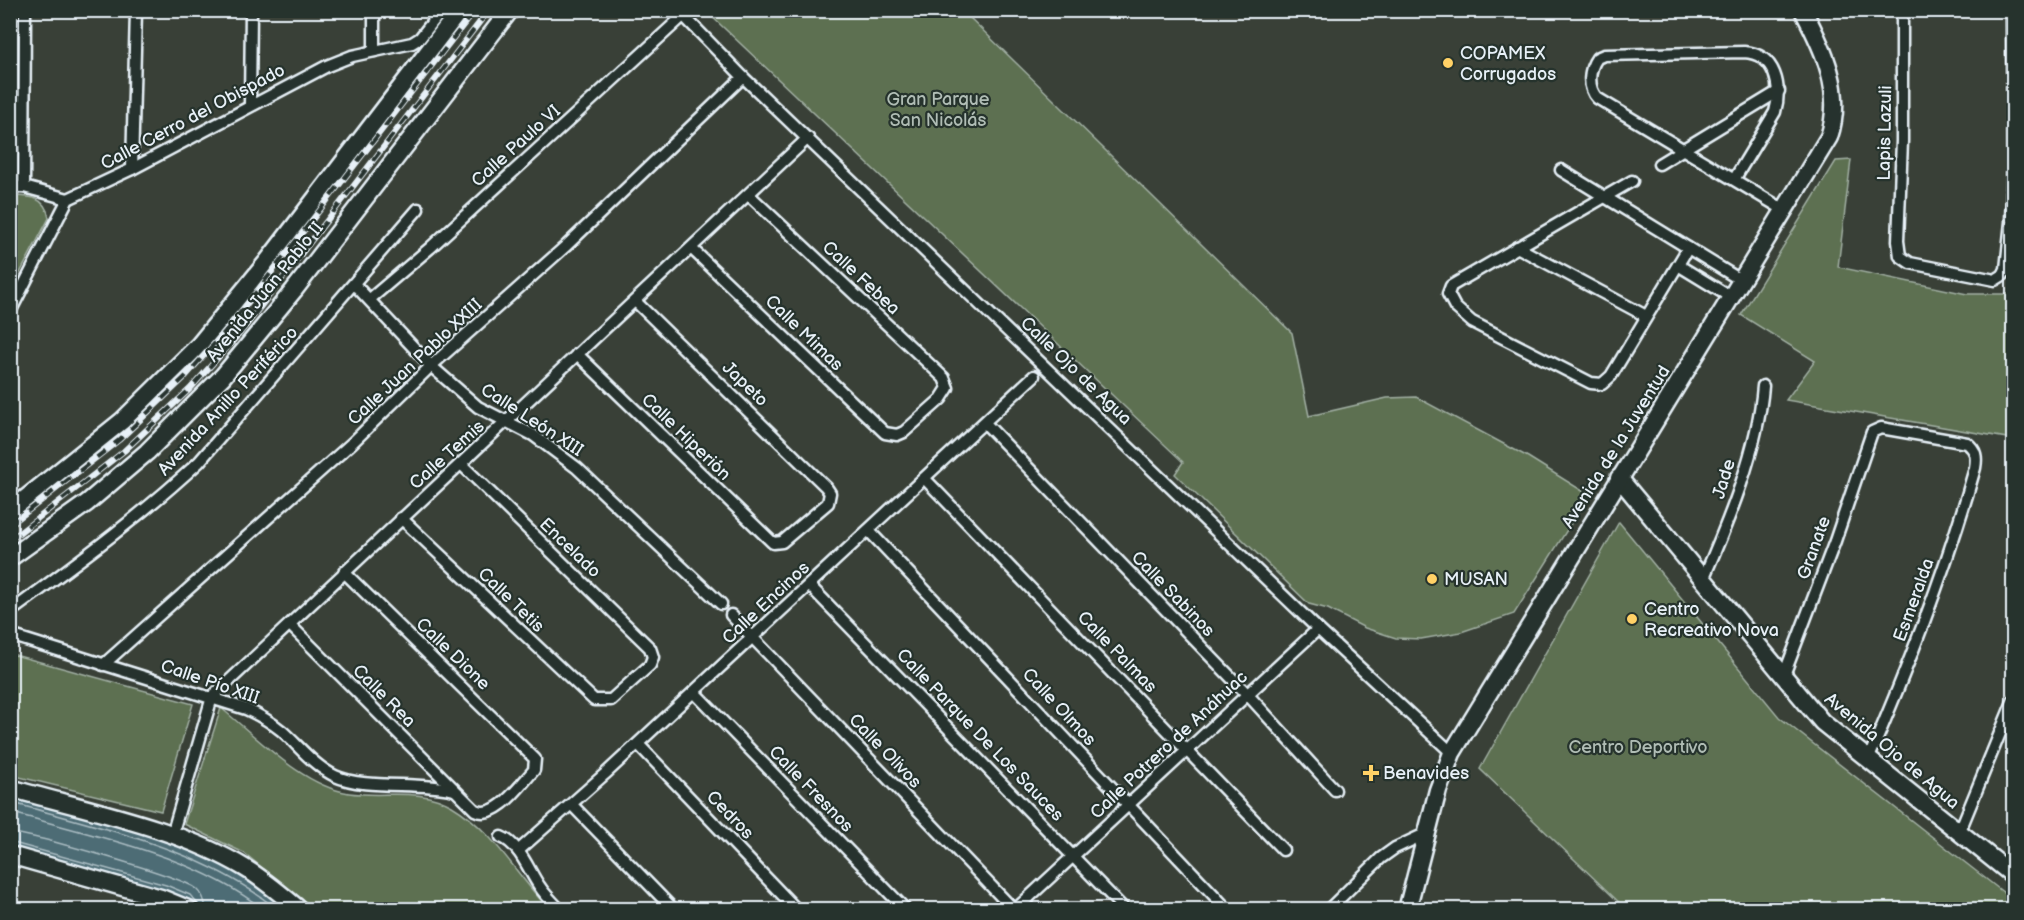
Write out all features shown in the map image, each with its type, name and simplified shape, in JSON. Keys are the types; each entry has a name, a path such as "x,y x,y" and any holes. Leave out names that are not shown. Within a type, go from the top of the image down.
{"main road":[{"name":"Avenida Juan Pablo II","path":"10,511 122,421 199,345 267,262 460,10"},
{"name":"Avenida Juan Pablo II","path":"10,558 87,502 147,452 223,375 294,290 510,10"},
{"name":"Avenida de la Juventud","path":"1407,909 1443,773 1452,753 1619,478 1822,153 1834,123 1835,104 1829,67 1803,10"},
{"name":"Avenida Ojo de Agua","path":"1619,478 1704,577 1822,722 2013,876"},
{"path":"10,788 172,836 243,867 300,909"},
{"path":"10,855 161,898 190,909"}],"street":[{"path":"24,187 25,10"},
{"path":"132,169 136,10"},
{"path":"250,105 251,10"},
{"path":"374,10 374,51"},
{"name":"Calle Cerro del Obispado","path":"68,199 132,169 327,66 374,51 404,46 420,39 442,10"},
{"name":"Lapis Lazuli","path":"1902,10 1902,141 1898,241 1900,256 1910,263 1989,280 2000,279 2006,269 2011,222 2012,10"},
{"name":"Calle Ojo de Agua","path":"680,13 743,77 1318,629 1452,753"},
{"name":"Calle Paulo VI","path":"370,299 430,248 680,13"},
{"path":"1735,178 1775,112 1779,91 1774,72 1765,60 1752,53 1604,54 1597,58 1590,81 1597,98 1735,178 1786,211"},
{"name":"Calle Juan Pablo XXIII","path":"103,665 352,443 431,366 567,245 743,77"},
{"path":"1659,164 1779,91"},
{"name":"Calle Temis","path":"212,697 401,518 507,423 808,138"},
{"path":"1561,170 1742,281"},
{"path":"1632,181 1451,286 1448,294 1455,307 1472,322 1590,383 1602,384 1611,376 1688,248"},
{"path":"10,187 24,187 68,199 10,312"},
{"name":"Calle Febea","path":"749,195 944,378 948,388 941,399 897,435"},
{"name":"Avenida Anillo Periférico","path":"10,612 107,541 159,499 199,462 355,285 418,209"},
{"path":"1517,248 1646,316"},
{"name":"Calle Mimas","path":"692,249 885,433 897,435"},
{"path":"1678,265 1732,298"},
{"name":"Calle León XIII","path":"355,285 431,366 478,407 533,435 577,468 721,604"},
{"name":"Japeto","path":"635,302 756,417 830,493 828,503 782,542 774,543"},
{"name":"Calle Hiperión","path":"578,354 774,543"},
{"name":"Calle Encinos","path":"518,851 572,805 810,586 1034,376"},
{"name":"Jade","path":"1704,577 1734,504 1750,447 1763,386"},
{"name":"Calle Sabinos","path":"985,423 1248,696 1335,790"},
{"name":"Granate","path":"1784,675 1835,541 1872,432 1881,428 1967,443 1973,447"},
{"name":"Esmeralda","path":"1868,760 1902,681 1959,524 1977,459 1973,447"},
{"name":"Encelado","path":"461,464 650,648 653,657 650,665 611,700 600,702"},
{"name":"Calle Palmas","path":"925,479 1283,850"},
{"name":"Calle Tetis","path":"401,518 589,697 600,702"},
{"name":"Calle Olmos","path":"869,531 1225,907"},
{"name":"Calle Dione","path":"344,572 466,689 537,763 534,770 514,791 492,811 483,814 475,810 454,790"},
{"name":"Calle Parque De Los Sauces","path":"810,586 1125,909"},
{"name":"Calle Olivos","path":"731,615 1014,909"},
{"name":"Calle Rea","path":"290,625 454,790"},
{"name":"Calle Potrero de Anáhuac","path":"1014,909 1248,696 1318,629"},
{"name":"Calle Pío XIII","path":"10,635 212,697 261,717 281,730 325,771 337,777 354,781 426,785 454,790"},
{"name":"Calle Fresnos","path":"694,692 906,909"},
{"path":"172,836 212,697"},
{"path":"1959,833 2013,699"},
{"name":"Cedros","path":"638,744 797,909"},
{"path":"572,805 674,909"},
{"path":"1328,909 1381,858 1395,848 1427,832"},
{"path":"501,837 508,840 518,851 541,889 560,909"}],"green space":[{"name":"Gran Parque San Nicolás","path":"706,11 963,11 1292,333 1309,416 1387,398 1416,397 1528,457 1589,495 1514,614 1461,632 1421,639 1396,638 1365,628 1328,609 1309,604 1175,474 1183,462"},
{"path":"1851,160 1838,267 1967,294 2013,294 2013,439 1786,400 1815,361 1741,315 1836,161"},
{"path":"11,196 30,197 40,201 49,218 11,290"},
{"name":"Centro Recreativo Nova","path":"1619,522 1779,717 2013,900 2013,909 1626,909 1480,769"},
{"path":"11,654 193,704 161,811 11,775"},
{"path":"221,708 297,771 331,789 362,794 415,795 440,800 452,806 467,816 492,840 549,909 313,909 244,853 184,824"}],"water":[{"path":"10,788 222,856 300,909 189,909 11,855"}],"railway":[{"path":"10,525 119,440 184,378 229,327 475,10"},
{"path":"10,540 124,451 190,389 241,332 489,10"}],"place":[{"name":"COPAMEX Corrugados","path":"1448,63"},
{"name":"MUSAN","path":"1432,579"},
{"name":"Centro Recreativo Nova","path":"1632,619"},
{"name":"Benavides","path":"1371,773"}],"park label":[{"name":"Centro Deportivo","path":"1638,747"}]}
